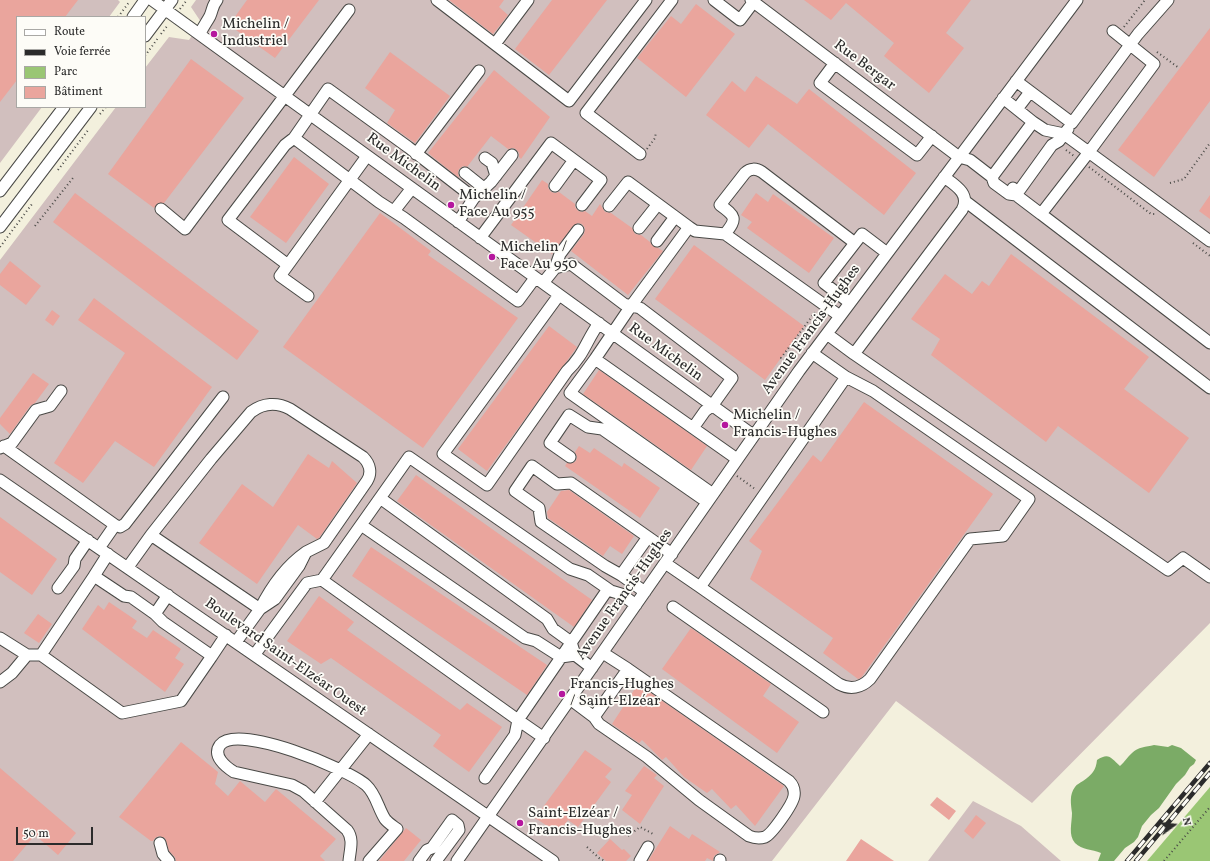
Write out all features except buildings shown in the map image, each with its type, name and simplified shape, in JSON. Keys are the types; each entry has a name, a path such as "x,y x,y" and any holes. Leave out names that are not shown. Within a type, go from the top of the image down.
{"street":[{"path":"134,16 145,0"},
{"name":"Rue Michelin","path":"152,0 753,435"},
{"path":"146,35 172,0"},
{"path":"200,34 203,25 210,15 212,7 217,0"},
{"path":"437,0 569,100 646,0"},
{"path":"495,44 528,0"},
{"path":"640,154 586,113 672,0"},
{"path":"714,0 740,20 753,1"},
{"name":"Avenue Francis-Hughes","path":"457,861 544,738 753,435 840,316 1077,0"},
{"path":"1016,195 1052,145 1056,143 1064,134 1130,45 1168,0"},
{"name":"Rue Bergar","path":"753,1 959,157 970,160 992,177 994,182 1009,194 1016,195 1210,343"},
{"path":"161,209 185,229 349,10"},
{"path":"1041,214 1082,162 1154,64 1113,31"},
{"path":"835,63 820,83 917,155 932,136"},
{"path":"416,154 479,71"},
{"path":"1016,81 1072,123"},
{"path":"288,265 228,220 285,145 294,138 328,89 474,198"},
{"path":"1017,109 1030,92"},
{"path":"1003,98 1045,130 1064,134 1210,241"},
{"path":"0,191 63,108"},
{"path":"0,228 90,108"},
{"path":"992,177 1033,122"},
{"path":"294,138 379,202 394,211 518,301 539,280 554,268 571,264 624,304 640,308 732,378 712,406 705,411 693,428"},
{"path":"480,238 551,143 601,180 582,205"},
{"path":"458,222 474,198 496,176 512,155"},
{"path":"308,296 280,276 368,156"},
{"path":"485,158 492,164 496,176"},
{"path":"556,186 574,160"},
{"path":"725,234 733,224 734,217 720,204 746,172 751,169 756,169 855,243"},
{"path":"465,173 484,189"},
{"path":"854,354 962,210 965,201 964,195 961,190 944,177"},
{"path":"609,206 628,182 695,231 725,234 840,316"},
{"path":"394,211 412,188"},
{"path":"965,201 1210,388"},
{"path":"639,228 658,204"},
{"path":"657,241 675,217"},
{"path":"689,227 631,306 570,394 710,498"},
{"path":"554,268 560,254 578,230"},
{"path":"850,303 824,283 862,234 887,253"},
{"path":"559,295 443,454 487,485 567,371 579,358 599,323"},
{"path":"827,334 1168,570 1183,558 1210,577"},
{"path":"645,592 541,522 538,508 515,491 532,466 557,484 571,483 648,537 668,558 700,587 839,684 849,687 859,687 870,679 970,539 1003,536 1029,499 873,391 846,377 812,354"},
{"path":"595,359 737,459"},
{"path":"700,587 846,377"},
{"path":"2,447 12,443 36,410 50,406 60,391"},
{"path":"2,447 120,527 125,524 223,397"},
{"path":"128,568 151,535 211,459 251,412 258,408 266,405 278,404 286,407 363,457 369,464 370,476 367,481 324,543 306,552 293,561 267,595 260,609 236,642"},
{"path":"570,457 550,443 569,415 588,427 602,429 710,498"},
{"path":"255,654 307,583 322,580 409,457 570,569 588,575 608,589 621,594 636,605"},
{"name":"Boulevard Saint-Elzéar Ouest","path":"0,480 255,654 553,861"},
{"path":"380,498 547,619 553,629 571,642 575,655 592,668"},
{"path":"41,655 94,576 115,525"},
{"path":"361,525 525,638 536,641 561,657 575,655"},
{"path":"151,535 260,609"},
{"path":"621,575 648,537"},
{"path":"58,588 74,566 75,559 88,540"},
{"path":"94,576 124,596 131,597 155,614 163,622 212,656"},
{"path":"322,580 544,738"},
{"path":"484,778 515,735 518,720 608,589"},
{"path":"155,614 168,595"},
{"path":"673,606 823,712"},
{"path":"0,638 27,655 41,655 122,713 181,701 226,635"},
{"path":"570,700 594,717 599,724 647,757 721,817 749,836 761,838 769,834 773,829 794,798 794,789 790,781 603,653"},
{"path":"0,682 18,667 27,655"},
{"path":"594,717 628,669"},
{"path":"315,802 342,770 369,734"},
{"path":"349,861 351,842 349,832 303,791 292,785 234,772 226,767 221,760 218,753 219,746 225,742 236,739 281,746 303,753 353,775 369,787 386,820 397,829 369,861"},
{"path":"419,861 427,850 432,848 452,820 458,825 458,830 436,861"},
{"path":"160,843 163,854 169,861"},
{"path":"640,861 648,847"}],"path":[{"path":"119,16 131,0"},
{"path":"184,4 187,0"},
{"path":"1124,27 1145,0"},
{"path":"146,55 152,46"},
{"path":"1154,50 1179,68"},
{"path":"640,154 646,151 656,138 656,132"},
{"path":"54,174 85,135"},
{"path":"1056,143 1151,214 1154,213"},
{"path":"1170,183 1184,178 1210,143"},
{"path":"35,226 73,178"},
{"path":"0,247 32,204"},
{"path":"791,365 781,358 822,303"},
{"path":"736,476 756,489"},
{"path":"1164,861 1210,807"},
{"path":"628,836 640,827 655,835"},
{"path":"588,847 599,858 605,861"}],"shaded area":[{"path":"0,0 118,0 120,2 110,16 16,16 16,108 41,108 0,163"},
{"path":"196,0 1210,0 1210,623 1032,803 896,701 772,861 0,861 0,260 115,108 146,108 146,67 169,37 189,40 201,22 191,7"},
{"path":"973,801 1021,826 1061,861 928,861"}],"green space":[{"path":"1154,745 1168,747 1172,745 1181,748 1196,760 1159,808 1142,826 1138,837 1134,842 1125,848 1114,861 1098,861 1101,853 1084,848 1075,843 1073,840 1071,829 1071,800 1073,790 1091,774 1096,767 1097,760 1104,756 1112,758 1120,766 1134,751"},
{"path":"1210,787 1210,861 1147,861"}],"railway":[{"path":"1127,861 1210,763"},
{"path":"1136,861 1210,773"}],"place":[{"name":"Michelin / Industriel","path":"214,34"},
{"name":"Michelin / Face Au 955","path":"451,205"},
{"name":"Michelin / Face Au 950","path":"492,257"},
{"name":"Michelin / Francis-Hughes","path":"725,425"},
{"name":"Francis-Hughes / Saint-Elzéar","path":"562,694"},
{"name":"Saint-Elzéar / Francis-Hughes","path":"520,823"}]}
